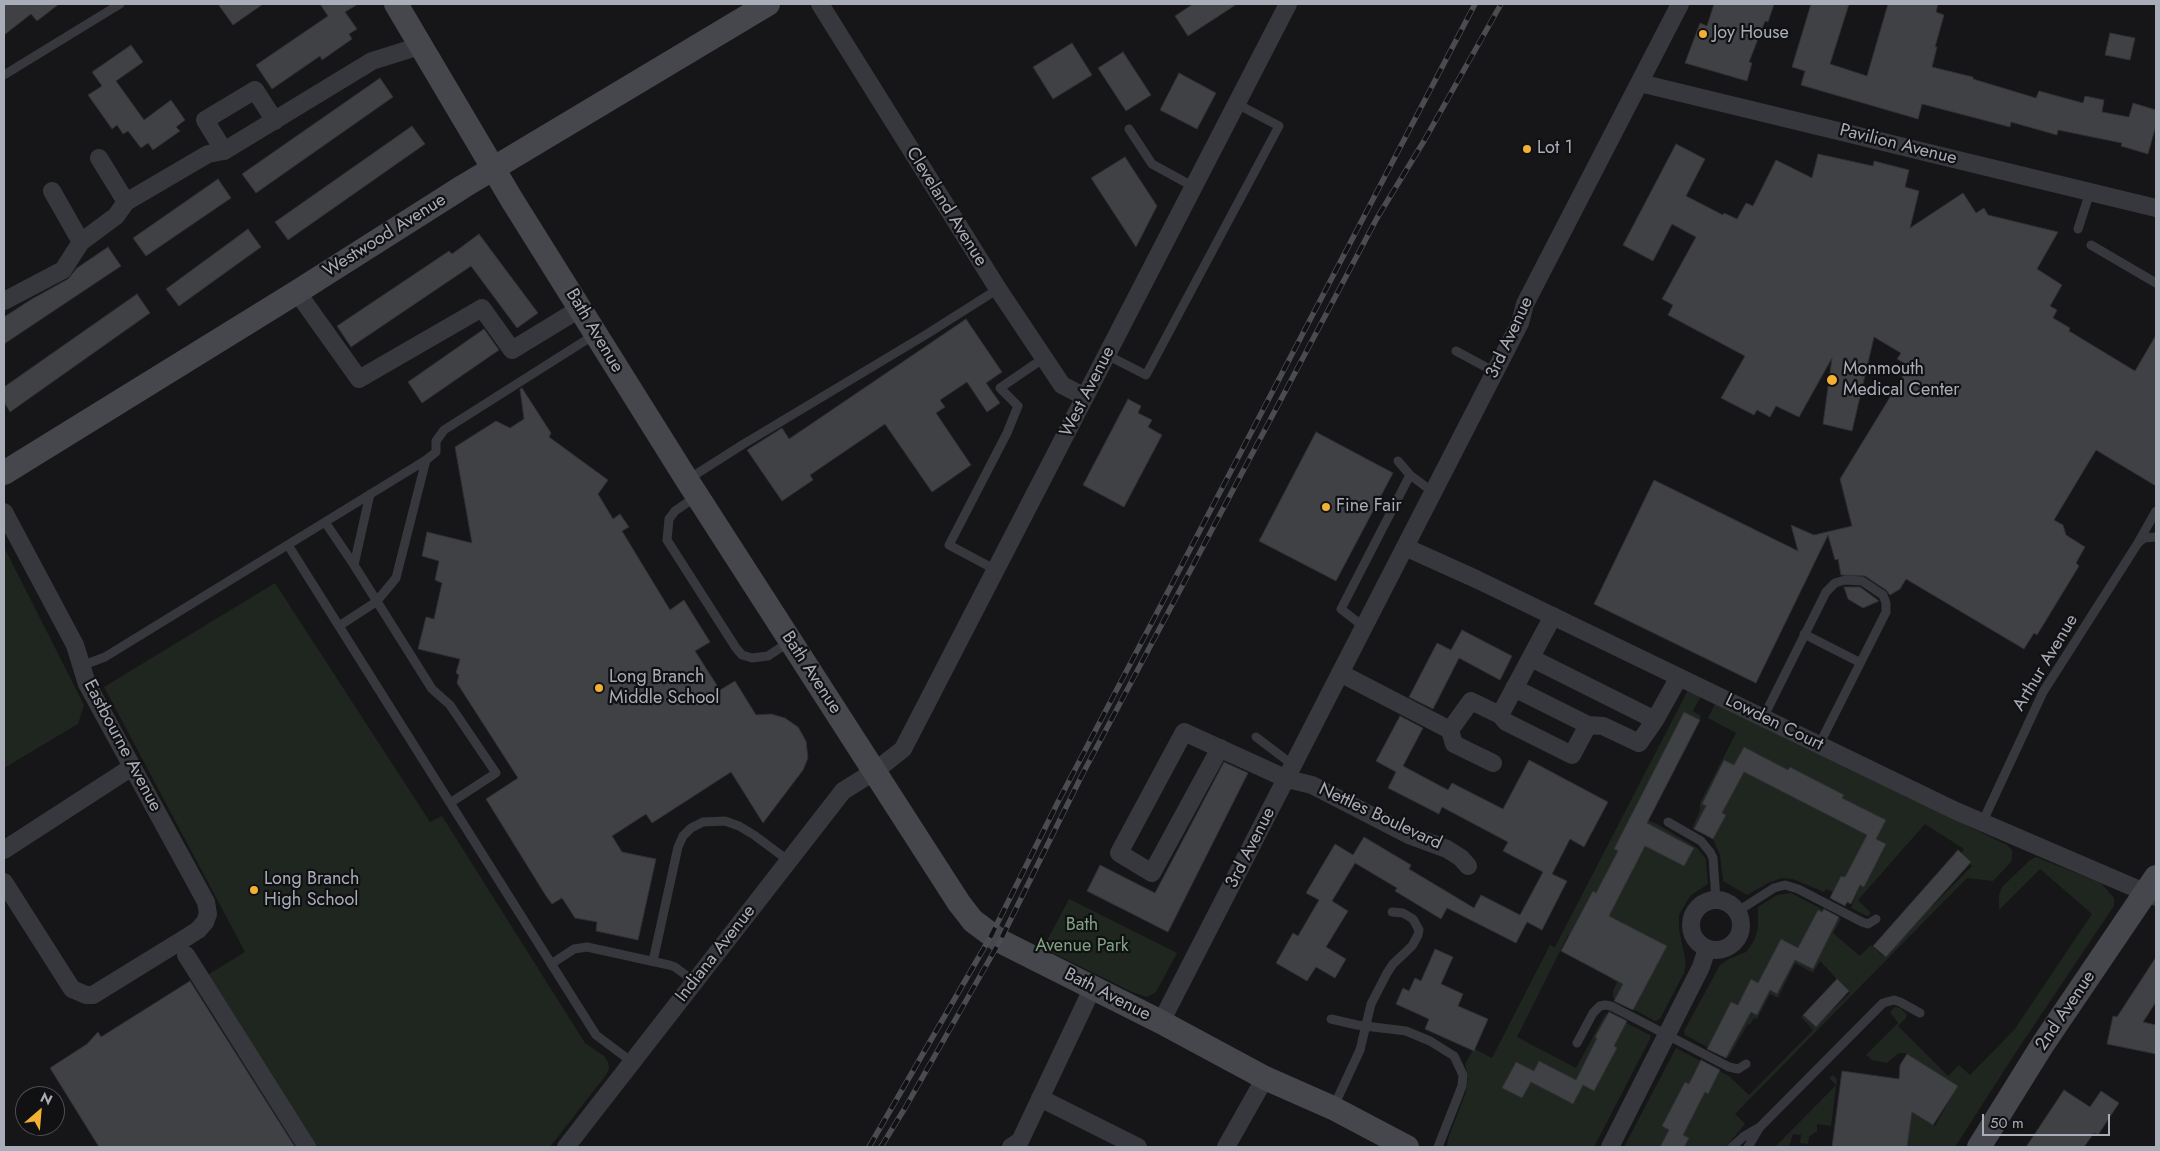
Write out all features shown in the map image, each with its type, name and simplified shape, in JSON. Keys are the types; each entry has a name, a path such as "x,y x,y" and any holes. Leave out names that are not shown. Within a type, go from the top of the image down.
{"street":[{"name":"Bath Avenue","path":"396,4 494,169 692,488 959,903 973,921 991,936 1161,1022 1265,1078 1333,1108 1407,1147"},
{"name":"Westwood Avenue","path":"4,473 494,169 768,4"},
{"name":"Cleveland Avenue","path":"820,4 998,289 1044,358 1062,384 1085,398"},
{"name":"West Avenue","path":"875,771 903,749 1288,4"},
{"name":"3rd Avenue","path":"1161,1022 1520,323 1525,304 1680,4"},
{"path":"4,301 63,270 81,242 116,216 126,202 208,154 224,151 372,61 420,46"},
{"name":"Pavilion Avenue","path":"1640,83 2156,208"},
{"path":"224,151 205,120 255,90 275,121"},
{"path":"99,158 126,202"},
{"path":"52,191 81,242"},
{"path":"297,292 359,378 482,308 512,350 581,308"},
{"name":"Eastbourne Avenue","path":"4,512 75,645 87,684 206,902 208,914 205,922 182,949 93,995 78,994 66,982 4,882"},
{"name":"Lowden Court","path":"1405,547 1553,616 1982,823 2153,889"},
{"path":"1500,715 1553,616"},
{"path":"1531,658 1655,720"},
{"path":"1340,673 1450,730 1454,744 1493,764"},
{"path":"1514,688 1588,725 1603,726 1639,743 1655,720 1679,677"},
{"path":"1450,730 1471,701 1500,715 1506,722 1572,755 1588,725"},
{"name":"Nettles Boulevard","path":"1220,748 1152,873 1119,853 1184,732 1220,748 1290,772 1409,835 1447,848 1461,858 1468,866"},
{"path":"4,850 132,767"},
{"name":"Indiana Avenue","path":"566,1147 843,791 875,771"},
{"name":"2nd Avenue","path":"1979,1147 2043,1044 2153,889"},
{"path":"1716,900 1728,903 1738,912 1742,925 1736,940 1723,950 1707,949 1695,938 1691,923 1698,908 1707,902 1716,900"},
{"path":"182,949 307,1147"},
{"path":"1610,1147 1701,967 1707,949"},
{"path":"1011,1147 1020,1141 1093,988"},
{"path":"1226,1147 1265,1078"},
{"path":"1040,1098 1138,1147"}],"lane":[{"path":"4,75 120,4"},
{"path":"1107,354 1146,375 1278,126 1237,104"},
{"path":"1129,129 1152,164 1194,187"},
{"path":"2078,229 2090,192"},
{"path":"2091,245 2156,283"},
{"path":"790,641 768,656 752,658 742,655 667,540 669,519 692,488 742,445 998,289"},
{"path":"81,666 105,657 426,460 436,452 436,441 444,430 596,334"},
{"path":"1456,351 1495,372"},
{"path":"996,570 949,545 1007,433 1018,406 1000,388 1044,358"},
{"path":"339,626 376,602 396,578 426,460"},
{"path":"1398,461 1410,475 1433,492"},
{"path":"1364,627 1341,609 1410,475"},
{"path":"354,565 370,494"},
{"name":"Arthur Avenue","path":"1982,823 2043,692 2138,543 2156,511"},
{"path":"325,522 432,689 450,705 496,772 450,803"},
{"path":"2138,543 2144,538 2156,537"},
{"path":"288,545 596,1035 632,1062"},
{"path":"1763,718 1826,592 1835,583 1845,580 1862,581 1883,595 1886,603 1886,612 1859,662 1819,745"},
{"path":"1804,634 1859,662"},
{"path":"1256,737 1290,772"},
{"path":"653,962 678,847 683,836 691,828 703,822 726,821 754,835 789,861"},
{"path":"1668,822 1701,841 1710,852 1713,858 1716,900"},
{"path":"1738,912 1774,888 1784,885 1798,889 1862,922 1868,924 1876,919"},
{"path":"1333,1108 1360,1050 1371,1004 1386,973 1412,946 1418,935 1419,930 1413,919 1403,913 1392,912"},
{"path":"551,964 574,949 587,947 675,967 695,982"},
{"path":"1748,1147 1760,1127 1883,1003 1889,1000 1900,1002 1920,1013"},
{"path":"1577,1043 1593,1013 1600,1006 1606,1005 1729,1067 1738,1069 1746,1064"},
{"path":"1331,1019 1365,1026 1396,1029 1446,1049 1454,1056 1463,1075 1462,1086 1438,1147"},
{"path":"1732,1147 1743,1137 1760,1127"}],"green space":[{"path":"4,547 84,705 78,724 4,768"},
{"path":"275,583 430,822 442,816 585,1043 604,1056 608,1062 609,1069 606,1075 550,1147 307,1147 201,979 245,952 104,687"},
{"path":"1688,690 1701,696 1693,711 1701,716 1700,720 1684,712 1637,804 1643,807 1639,816 1657,824 1697,848 1706,859 1708,884 1690,896 1679,915 1679,929 1686,963 1684,973 1660,1019 1655,1021 1613,998 1613,991 1617,982 1611,979 1620,961 1568,935 1517,1037 1576,1068 1606,1013 1650,1035 1650,1039 1594,1147 1447,1147 1448,1139 1466,1092 1468,1077 1465,1064 1475,1049 1492,1058 1550,945 1555,947"},
{"path":"1715,704 2007,845 2012,850 2012,858 2011,862 1993,881 1967,878 1735,1114 1745,1124 1726,1147 1624,1147 1676,1048 1729,1076 1749,1095 1813,1030 1801,1017 1803,1015 1815,1027 1850,993 1820,961 1813,973 1795,963 1778,998 1770,994 1757,1019 1754,1018 1750,1025 1748,1024 1728,1058 1685,1035 1684,1031 1720,965 1746,952 1754,941 1758,928 1758,907 1777,895 1791,893 1841,919 1833,933 1860,956 1871,945 1883,956 1972,866 1960,854 1964,849 1925,824 1858,900 1870,912 1870,915 1867,916 1851,908 1860,885 1864,887 1886,844 1876,839 1885,820 1842,798 1843,795 1790,767 1788,770 1744,747 1734,765 1724,760 1702,804 1706,806 1694,829 1692,828 1700,811 1700,803 1736,733 1708,718"},
{"path":"1744,772 1867,835 1845,877 1841,876 1833,892 1826,889 1824,892 1793,879 1782,878 1768,883 1747,895 1723,881 1720,855 1713,839 1725,815 1722,813"},
{"path":"2036,857 2101,883 2114,898 2114,906 1955,1147 1907,1147 1912,1112 1935,1126 1957,1086 1905,1053 1899,1053 1887,1063 1872,1060 1866,1055 1898,1023 1890,1012 1895,1007 1900,1008 1907,1014 1906,1018 1898,1026 1948,1076 1959,1065 1970,1075 2014,1030 2092,914 2040,869 1999,910 1999,895 2002,887 2030,860"},
{"name":"Bath Avenue Park","path":"1069,899 1177,953 1156,992 1147,997 1132,992 1043,948"},
{"path":"1833,1075 1837,1079 1831,1126 1817,1124 1817,1131 1809,1137 1808,1144 1800,1143 1801,1135 1793,1134 1789,1147 1775,1147 1836,1085 1829,1078"}],"building":[{"path":"4,4 59,4 37,21 31,14 4,35"},
{"path":"218,4 263,4 233,25"},
{"path":"320,4 358,4 345,12 357,29 349,34 352,39 322,60 320,56 272,89 256,65 328,16"},
{"path":"1193,4 1237,4 1188,36 1175,16"},
{"path":"1714,4 1774,4 1768,22 1765,21 1749,62 1752,63 1747,81 1685,63 1700,23 1707,26"},
{"path":"1811,4 1849,4 1830,64 1867,76 1888,4 1938,4 1936,12 1944,15 1935,47 1937,47 1932,67 1973,77 1973,79 2036,98 2039,91 2083,103 2085,96 2104,100 2102,112 2129,117 2133,103 2156,110 2156,125 2148,154 2121,146 2122,143 2058,130 2057,135 2011,122 2010,127 1922,104 1918,119 1801,85 1805,71 1792,67"},
{"path":"2110,33 2135,38 2130,60 2105,55"},
{"path":"1072,43 1092,75 1053,99 1033,67"},
{"path":"131,45 143,62 116,81 144,120 171,100 185,120 176,127 180,131 153,150 148,143 141,148 128,131 123,134 117,125 112,129 88,95 102,86 92,72"},
{"path":"1123,52 1151,95 1126,111 1098,68"},
{"path":"1179,73 1216,93 1197,129 1160,110"},
{"path":"380,78 393,97 256,193 242,174"},
{"path":"412,126 425,144 288,240 275,222"},
{"name":"Monmouth Medical Center","path":"1676,144 1705,159 1686,196 1723,215 1724,213 1737,219 1746,203 1753,206 1776,160 1812,178 1818,154 1873,166 1874,161 1909,170 1905,187 1919,191 1910,228 1963,193 1976,213 1984,208 1988,215 2058,232 2037,269 2062,285 2050,306 2057,310 2053,318 2070,328 2069,331 2135,371 2156,335 2156,486 2096,450 2054,520 2063,525 2066,535 2085,547 2076,563 2079,566 2037,635 2034,633 2024,649 1906,579 1900,589 1890,595 1886,590 1865,576 1841,575 1838,559 1835,560 1828,535 1756,683 1594,604 1654,480 1798,551 1791,525 1814,535 1852,526 1840,479 1909,366 1897,359 1901,353 1874,337 1852,431 1823,424 1832,358 1799,417 1776,406 1770,417 1757,410 1754,415 1721,398 1745,356 1668,315 1673,305 1662,299 1696,237 1672,224 1653,261 1623,245"},
{"path":"1125,157 1157,206 1136,247 1091,178"},
{"path":"218,179 231,198 146,256 133,238"},
{"path":"248,229 261,247 179,306 166,289"},
{"path":"479,234 538,313 517,328 471,266 351,347 337,326 449,251 452,254"},
{"path":"108,247 121,266 4,344 4,317 68,279 77,268"},
{"path":"137,294 150,313 10,412 4,402 4,387"},
{"path":"966,319 1002,372 986,383 1000,403 987,412 967,382 940,400 945,407 936,413 971,465 932,492 885,424 810,475 813,480 782,501 747,450 782,428 789,439"},
{"path":"484,329 499,350 422,403 408,382"},
{"name":"Long Branch Middle School","path":"522,388 551,433 549,437 608,480 598,494 613,519 620,514 629,527 622,531 670,610 684,600 710,642 695,651 720,690 735,681 756,715 771,714 785,718 798,727 806,741 808,758 803,770 763,823 731,772 652,823 646,814 612,836 622,852 656,859 638,940 596,931 597,922 575,918 562,898 552,904 486,799 518,778 457,683 459,675 456,673 460,659 418,649 426,617 434,619 442,583 435,580 439,561 422,556 427,532 472,543 455,447 496,421 510,428 524,419 520,389"},
{"path":"1128,399 1141,406 1138,413 1152,420 1148,427 1162,435 1124,507 1083,485"},
{"name":"Fine Fair","path":"1316,432 1393,473 1336,581 1259,541"},
{"path":"1844,587 1860,587 1879,601 1863,608 1848,599"},
{"path":"1462,630 1512,656 1500,680 1459,658 1433,709 1409,697 1437,643 1451,650"},
{"path":"1684,712 1700,720 1647,823 1694,848 1684,866 1645,846 1609,916 1667,946 1633,1010 1614,1001 1623,984 1561,951 1593,891 1596,893 1618,851 1614,849"},
{"path":"1400,716 1423,728 1403,766 1448,790 1452,783 1503,809 1529,760 1608,802 1584,847 1570,839 1552,874 1567,881 1542,930 1527,922 1516,943 1447,908 1441,919 1395,891 1397,888 1355,863 1332,901 1348,911 1326,947 1346,959 1335,978 1316,967 1307,981 1276,963 1293,933 1298,936 1319,900 1306,893 1335,844 1353,855 1364,837 1411,865 1409,869 1474,908 1481,895 1520,915 1543,872 1503,851 1508,842 1442,807 1439,814 1388,788 1396,772 1376,761"},
{"path":"1744,747 1788,770 1790,767 1844,795 1842,798 1886,820 1876,839 1886,844 1864,887 1860,885 1851,904 1847,902 1845,906 1830,898 1841,876 1845,877 1867,835 1744,772 1722,813 1726,815 1713,839 1694,829 1706,806 1702,804 1724,760 1734,765"},
{"path":"1224,762 1248,773 1168,932 1087,891 1100,865 1155,893"},
{"path":"1958,850 1971,862 1886,957 1873,946"},
{"path":"1824,909 1839,917 1813,969 1795,960 1777,994 1770,990 1757,1015 1751,1012 1726,1058 1707,1049 1731,1002 1738,1005 1751,979 1758,983 1781,939 1798,948 1818,910 1822,912"},
{"path":"1435,949 1453,957 1441,984 1463,994 1458,1006 1488,1019 1474,1051 1425,1029 1429,1019 1396,1004 1403,988 1409,991 1415,978 1421,981"},
{"path":"2156,957 2156,1002 2143,1022 2156,1025 2156,1054 2107,1044 2113,1016 2117,1017"},
{"path":"1837,979 1849,991 1816,1027 1803,1015"},
{"path":"190,981 295,1147 99,1147 65,1092 65,1086 61,1086 50,1068 87,1044 98,1032 101,1037"},
{"path":"1609,1012 1627,1021 1614,1046 1617,1048 1594,1091 1583,1085 1573,1104 1531,1082 1522,1098 1502,1088 1516,1062 1534,1071 1539,1061 1576,1080 1597,1038 1595,1037"},
{"path":"1907,1054 1958,1086 1933,1125 1912,1112 1907,1147 1832,1147 1842,1071 1899,1079 1900,1065"},
{"path":"1701,1060 1720,1070 1708,1094 1705,1092 1683,1135 1689,1138 1684,1147 1660,1147 1669,1130 1662,1126 1685,1082 1689,1084"},
{"path":"2064,1090 2090,1107 2101,1091 2119,1103 2098,1135 2094,1133 2084,1147 2026,1147"}],"railway":[{"path":"869,1147 991,936 1057,804 1475,4"},
{"path":"881,1147 1000,941 1082,775 1377,218 1424,141 1501,4"}],"place":[{"name":"Joy House","path":"1703,34"},
{"name":"Lot 1","path":"1527,149"},
{"name":"Monmouth Medical Center","path":"1832,380"},
{"name":"Fine Fair","path":"1326,507"},
{"name":"Long Branch Middle School","path":"599,688"},
{"name":"Long Branch High School","path":"254,890"}]}
